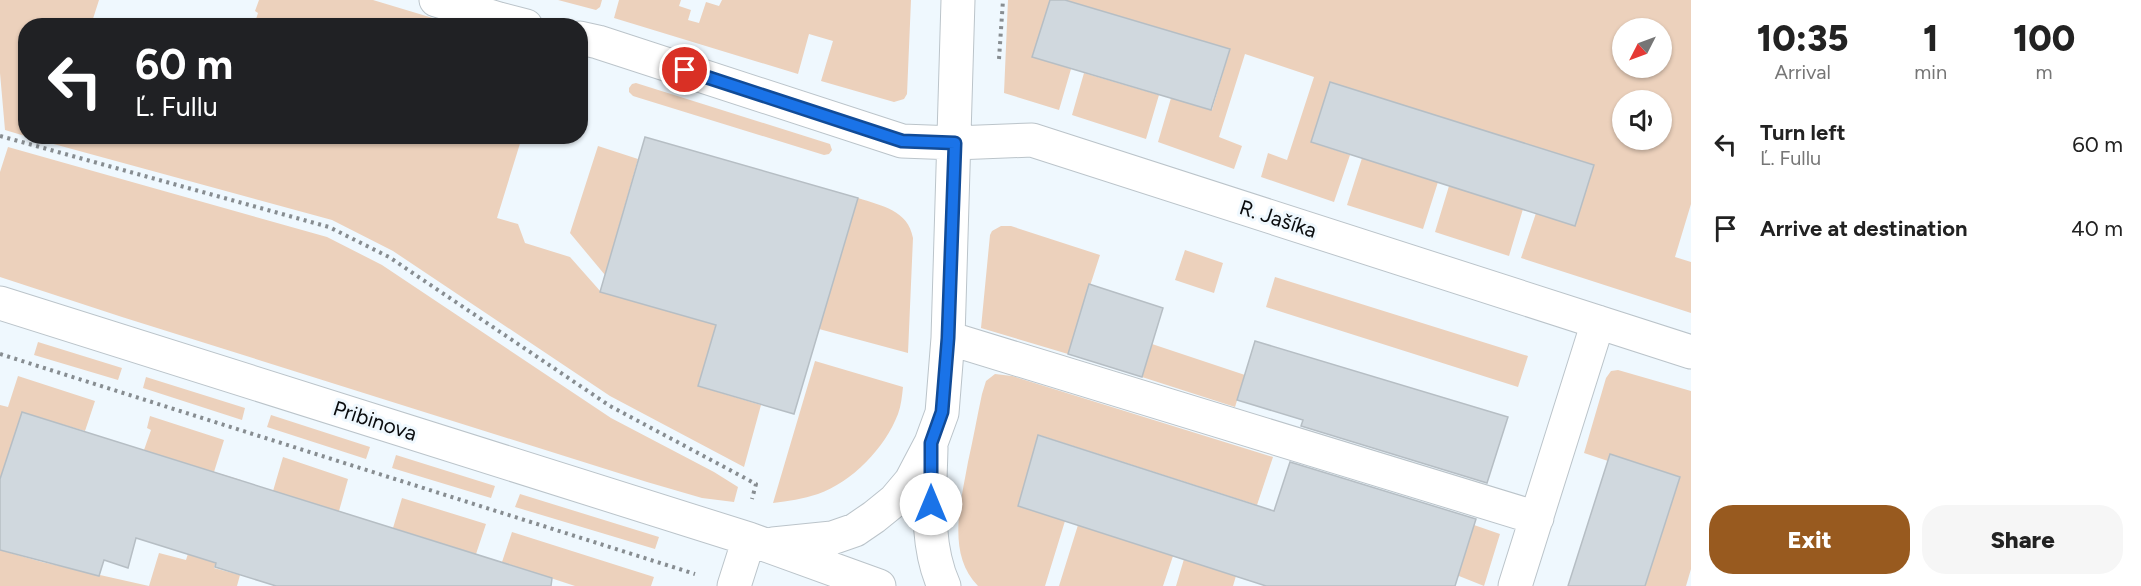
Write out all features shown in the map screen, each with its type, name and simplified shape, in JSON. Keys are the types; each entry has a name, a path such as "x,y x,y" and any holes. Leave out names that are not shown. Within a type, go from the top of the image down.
{"street":[{"path":"436,0 507,15"},
{"path":"734,586 757,542 832,538 855,530 895,500 911,481 931,443 942,412 948,338 958,0"},
{"name":"R. Jašíka","path":"588,40 902,141 955,143 1032,140 1691,352"},
{"name":"Pribinova","path":"0,303 757,542 879,586"},
{"path":"1515,586 1598,322"},
{"path":"948,338 1537,518"},
{"path":"931,443 930,489 933,544 940,578 944,586"}],"path":[{"path":"0,143 1,136 18,141"},
{"path":"30,144 329,227 388,257 610,406 756,484 752,500"},
{"path":"0,354 695,574"}],"shaded area":[{"path":"0,0 99,0 93,18 18,18 18,134 5,130 0,73"},
{"path":"259,0 373,0 433,18 256,18 258,13 255,11"},
{"path":"558,0 602,0 600,7 596,10"},
{"path":"619,0 681,0 679,6 691,10 688,20 699,23 706,2 719,6 722,0 911,0 907,94 904,99 894,102 821,81 833,41 809,34 798,74 614,18"},
{"path":"1008,0 1050,0 1033,56 1071,69 1059,110 1004,93"},
{"path":"1065,0 1691,0 1691,204 1675,257 1691,262 1691,313 1521,258 1536,213 1575,225 1594,165 1330,82 1311,142 1350,155 1334,202 1261,177 1268,153 1287,160 1314,77 1245,54 1219,137 1242,146 1234,169 1158,142 1171,98 1212,110 1230,49"},
{"path":"1084,73 1159,95 1146,139 1072,115"},
{"path":"636,83 830,144 832,150 829,154 824,155 633,96 629,88"},
{"path":"54,144 520,144 497,218 518,224 525,243 570,257 601,292 716,325 698,386 761,405 744,467 610,396 393,251 332,220"},
{"path":"598,146 638,159 605,275 570,233"},
{"path":"8,147 327,237 382,265 611,418 738,487 734,502 702,498 647,482 0,277 0,172"},
{"path":"1362,158 1438,182 1423,229 1347,205"},
{"path":"1449,186 1523,209 1509,256 1435,232"},
{"path":"858,198 893,210 900,215 906,221 913,238 908,353 819,329"},
{"path":"1001,226 1011,226 1100,255 1068,354 981,328 990,235 992,231"},
{"path":"1185,250 1223,263 1214,293 1175,280"},
{"path":"1275,277 1528,356 1518,387 1266,307"},
{"path":"38,342 122,368 118,380 34,355"},
{"path":"1152,344 1245,375 1235,407 1142,377"},
{"path":"815,361 903,387 899,411 892,427 876,451 843,481 818,494 773,503"},
{"path":"1618,370 1691,391 1691,569 1686,586 1645,586 1680,477 1610,454 1608,461 1584,453 1606,378 1611,371"},
{"path":"995,374 1012,376 1273,457 1257,505 1039,435 1018,506 1065,521 1045,586 978,586 968,573 962,558 958,527 982,394 986,381"},
{"path":"18,376 95,401 85,431 23,413 0,479 0,405 8,407"},
{"path":"146,377 245,408 242,420 143,388"},
{"path":"271,415 370,447 366,459 267,427"},
{"path":"150,416 224,440 214,472 241,480 214,568 240,575 237,586 149,586 159,553 186,560 213,473 144,450 151,430 147,428"},
{"path":"396,455 495,486 491,498 392,468"},
{"path":"283,457 348,479 339,511 371,522 273,491"},
{"path":"520,494 659,537 655,549 515,507"},
{"path":"402,498 486,524 476,554 393,528"},
{"path":"1078,525 1173,556 1163,586 1059,586"},
{"path":"1474,525 1500,534 1484,586 1457,577"},
{"path":"512,532 654,577 651,586 575,586 502,562"},
{"path":"0,550 42,562 149,586 0,586"},
{"path":"1184,559 1236,576 1233,586 1176,586"}],"building":[{"path":"1050,0 1065,0 1230,49 1211,110 1032,57"},
{"path":"1330,82 1594,165 1575,226 1311,142"},
{"path":"645,137 858,198 794,414 698,386 716,325 600,292"},
{"path":"1089,284 1163,308 1142,377 1068,354"},
{"path":"1255,341 1508,417 1487,483 1301,426 1303,420 1237,400"},
{"path":"22,412 552,578 551,586 276,586 215,567 216,563 136,538 128,568 104,560 99,576 0,550 0,479"},
{"path":"1038,435 1274,511 1290,462 1476,519 1455,586 1266,586 1018,506"},
{"path":"1610,454 1680,477 1645,586 1568,586"}],"route":[{"path":"685,70 902,141 955,143 948,338 942,412 931,443 931,504"}]}
